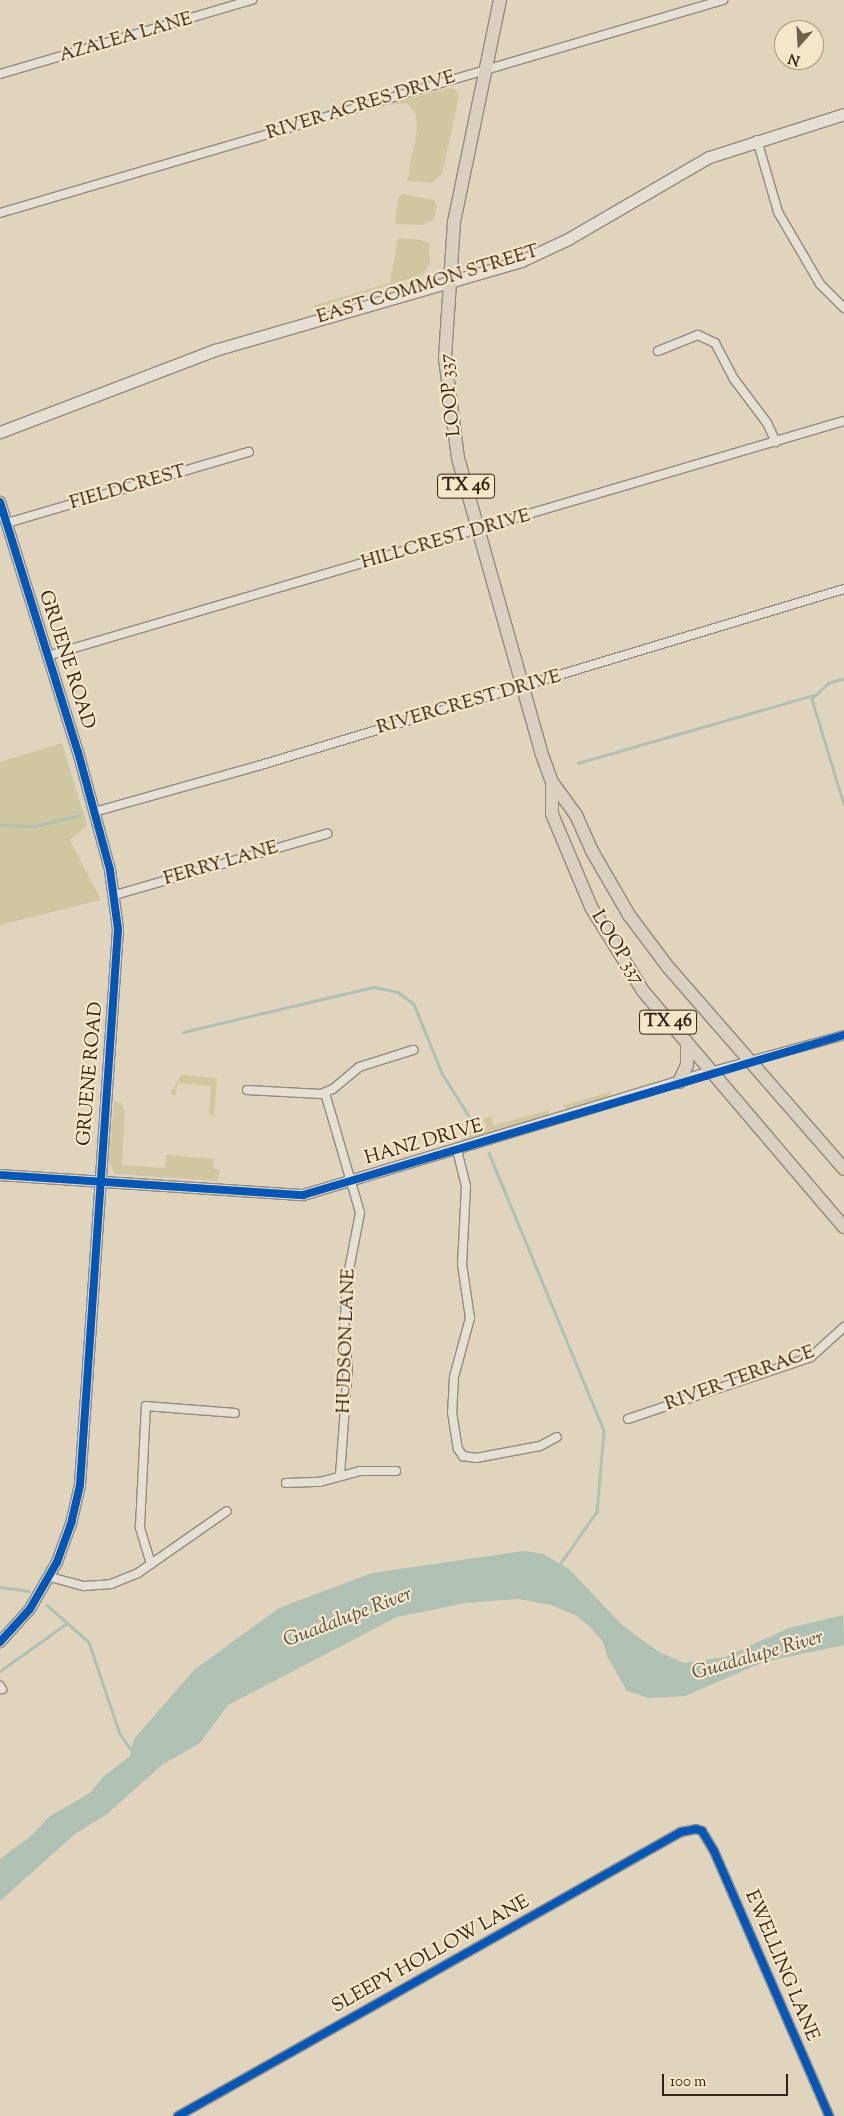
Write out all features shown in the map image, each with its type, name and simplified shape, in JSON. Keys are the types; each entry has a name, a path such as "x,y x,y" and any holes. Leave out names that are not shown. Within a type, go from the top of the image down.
{"main road":[{"name":"LOOP 337","path":"500,0 454,222 445,334 448,395 458,458 552,782 552,814 591,907 643,991 686,1045 844,1227"},
{"name":"EAST COMMON STREET","path":"0,432 214,350 522,261 546,250 709,157 757,140 844,114"},
{"name":"LOOP 337","path":"552,782 576,815 596,859 629,915 668,967 753,1062 844,1169"},
{"path":"679,1082 687,1065 686,1045"},
{"path":"817,1194 827,1197 844,1216"}],"street":[{"name":"AZALEA LANE","path":"0,74 252,0"},
{"name":"RIVER ACRES DRIVE","path":"0,213 723,0"},
{"path":"757,140 778,212 820,284 844,308"},
{"path":"658,351 698,335 715,342 734,379 767,423 776,442"},
{"name":"HILLCREST DRIVE","path":"48,656 844,421"},
{"name":"FIELDCREST","path":"7,523 248,452"},
{"name":"GRUENE ROAD","path":"0,502 94,812 115,895 117,953 99,1180 80,1485 72,1522 50,1577 26,1614 0,1642"},
{"name":"RIVERCREST DRIVE","path":"94,812 844,589"},
{"name":"FERRY LANE","path":"115,895 327,834"},
{"name":"HANZ DRIVE","path":"0,1174 290,1195 316,1192 710,1072 753,1062 844,1035"},
{"path":"247,1090 325,1093 359,1067 413,1050"},
{"name":"HUDSON LANE","path":"325,1093 352,1181 360,1216 347,1280 344,1335 348,1366 340,1475"},
{"path":"457,1150 466,1186 462,1264 470,1318 454,1377 452,1412 458,1449 463,1456 471,1459 540,1446 557,1437"},
{"name":"RIVER TERRACE","path":"628,1418 811,1357 844,1327"},
{"path":"151,1564 140,1527 146,1406 235,1414"},
{"path":"286,1483 314,1483 360,1471 396,1472"},
{"path":"50,1577 84,1586 111,1584 151,1564 228,1511"},
{"name":"SLEEPY HOLLOW LANE","path":"178,2116 681,1832 690,1829 702,1831"},
{"name":"EWELLING LANE","path":"702,1831 714,1851 829,2116"}],"shaded area":[{"path":"450,88 456,90 459,97 442,174 432,183 407,181 417,130 416,114 407,103 386,105"},
{"path":"402,194 434,200 437,206 433,221 422,225 395,224 398,198"},
{"path":"398,238 421,240 429,243 430,262 424,274 316,308 312,306 390,283"},
{"path":"62,743 87,825 70,840 101,900 0,925 0,762"},
{"path":"181,1075 217,1078 214,1116 209,1113 211,1086 177,1083 176,1095 170,1094"},
{"path":"612,1091 607,1098 569,1110 562,1106"},
{"path":"114,1101 121,1103 125,1112 122,1165 165,1168 166,1155 214,1159 213,1168 220,1170 218,1181 115,1174 109,1162"},
{"path":"550,1110 547,1117 463,1142 462,1138 479,1133 469,1135 470,1132 487,1126 483,1119 491,1116 494,1125"}],"water":[{"name":"Guadalupe River","path":"524,1551 543,1554 569,1569 622,1625 659,1652 684,1663 725,1657 789,1628 843,1615 844,1645 764,1662 685,1696 649,1698 627,1691 607,1656 603,1642 590,1627 577,1616 551,1605 518,1599 466,1603 397,1617 228,1705 200,1743 162,1765 107,1814 75,1834 0,1901 0,1859 32,1835 50,1816 90,1793 103,1777 130,1756 134,1739 194,1670 279,1608 372,1573"}],"waterway":[{"path":"844,679 829,683 812,699 844,804"},
{"path":"578,763 813,695"},
{"path":"0,825 35,826 80,815"},
{"path":"183,1032 374,987 398,992 414,1004 442,1073 477,1129"},
{"path":"489,1153 604,1431 597,1512 559,1566"},
{"path":"0,1587 29,1591"},
{"path":"47,1605 89,1642 120,1734 133,1752"},
{"path":"0,1671 67,1623"}],"cycle path":[{"path":"0,502 78,752 110,870 118,929 80,1485 72,1521 57,1562 30,1609 0,1642"},
{"path":"0,1175 303,1195 844,1035"},
{"path":"178,2116 681,1832 696,1829 702,1831 714,1851 829,2116"}]}
